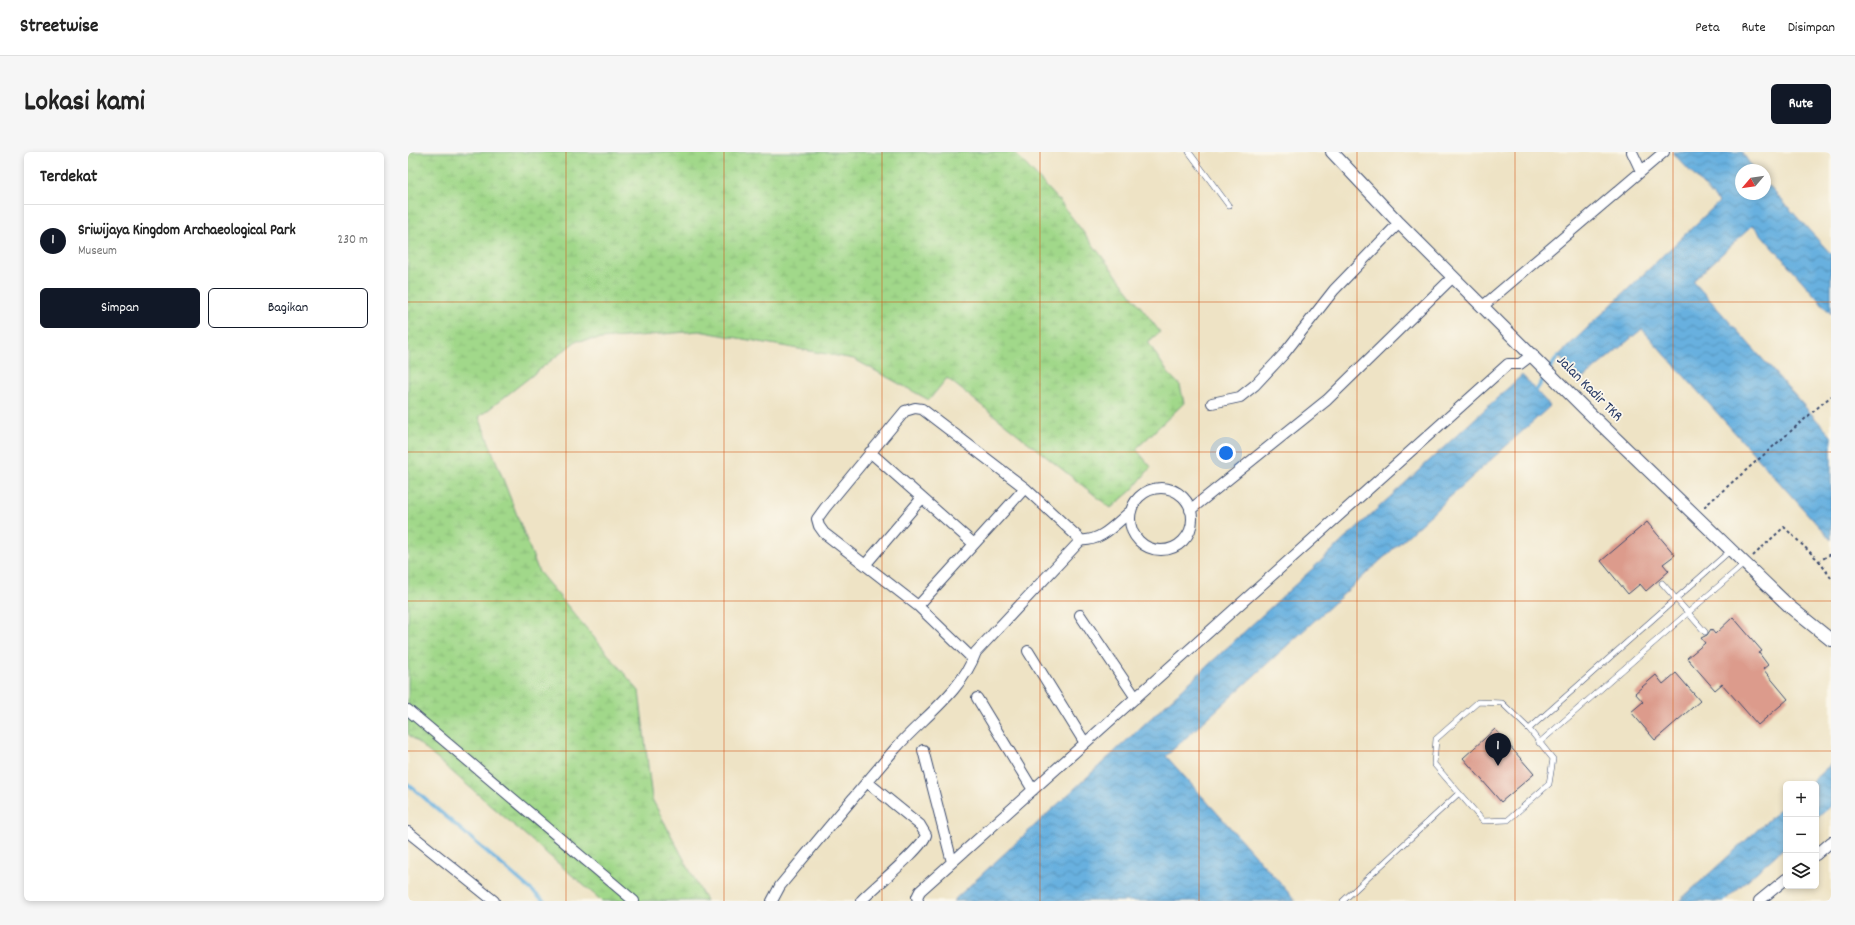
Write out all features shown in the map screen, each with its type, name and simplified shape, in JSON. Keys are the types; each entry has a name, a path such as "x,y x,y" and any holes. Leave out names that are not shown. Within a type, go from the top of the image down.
{"street":[{"name":"Jalan Kadir TKR","path":"1332,152 1399,223 1534,356 1584,408 1746,562 1790,607 1831,640"},
{"path":"1632,152 1642,171"},
{"path":"1483,306 1660,155"},
{"path":"1212,403 1240,396 1255,385 1283,355 1334,290 1399,223"},
{"path":"1190,510 1327,400 1453,277"},
{"path":"918,901 917,897 920,891 1508,364 1520,364 1534,356"},
{"path":"973,659 918,606 824,533 819,526 817,519 904,411 915,408 922,409 1025,488 1081,540 1089,541 1097,538 1131,511 1140,496 1147,491 1160,488 1173,490 1181,495 1190,510 1191,523 1187,536 1174,547 1166,550 1153,549 1141,543 1131,528 1131,511"},
{"path":"870,452 974,544"},
{"path":"918,606 1025,488"},
{"path":"865,564 922,498"},
{"path":"772,901 780,886 896,747 954,690 971,667 976,652 1081,540"},
{"path":"1080,615 1136,698"},
{"path":"1028,652 1085,743"},
{"path":"977,698 1033,790"},
{"path":"408,710 634,901"},
{"path":"923,750 952,862"},
{"path":"867,782 920,825 926,835 925,840 867,899"},
{"path":"408,832 494,901"},
{"path":"1817,853 1831,842"},
{"path":"1759,901 1783,881"}],"lane":[{"path":"1188,152 1229,206"},
{"path":"1529,729 1732,550"},
{"path":"1539,742 1746,562"},
{"path":"1662,583 1705,632"},
{"path":"1478,702 1502,703 1529,729 1552,759 1549,784 1508,820 1483,821 1434,764 1436,739 1478,702"},
{"path":"1343,901 1459,793"}],"path":[{"path":"1696,515 1831,396"},
{"path":"1746,562 1784,528 1819,561 1831,578"},
{"path":"1819,561 1831,554"}],"green space":[{"path":"408,152 1014,152 1057,198 1160,332 1148,342 1168,373 1180,385 1184,403 1136,449 1151,467 1132,490 1111,508 947,378 929,400 854,359 699,331 576,341 479,417 539,572 639,691 652,799 706,901 602,901 408,734"}],"water":[{"path":"1672,152 1742,152 1750,164 1735,164 1735,200 1771,200 1771,189 1831,254 1831,314 1753,225 1693,281 1831,436 1831,540 1642,329 1582,379 1558,356 1719,202"},
{"path":"1522,375 1550,406 1166,756 1296,901 953,901"},
{"path":"1831,764 1831,806 1819,816 1819,781 1812,781"},
{"path":"1783,807 1783,849 1724,901 1679,901"}],"building":[{"path":"1647,522 1675,555 1663,564 1669,571 1646,591 1640,584 1628,594 1601,561"},
{"path":"1733,617 1762,651 1759,653 1768,665 1763,669 1788,699 1758,725 1722,684 1715,690 1687,658 1705,643 1701,638 1707,635 1711,629 1715,634"},
{"path":"1676,673 1700,701 1655,740 1631,712 1643,702 1635,693 1656,675 1663,684"},
{"path":"1495,729 1534,774 1501,802 1463,758"}],"waterway":[{"path":"1534,394 1558,356"},
{"path":"408,784 544,901"}],"place":[{"name":"Sriwijaya Kingdom Archaeological Park","path":"1498,766"}]}
